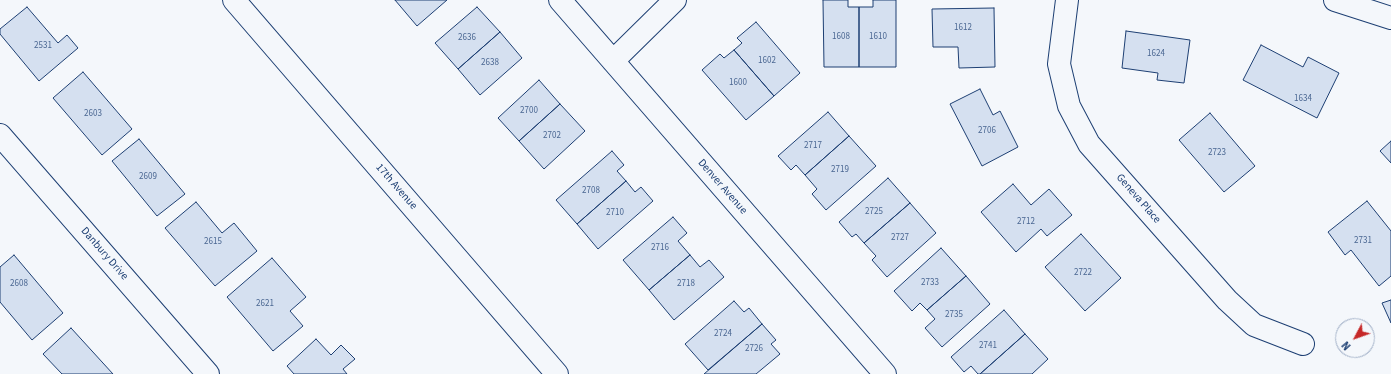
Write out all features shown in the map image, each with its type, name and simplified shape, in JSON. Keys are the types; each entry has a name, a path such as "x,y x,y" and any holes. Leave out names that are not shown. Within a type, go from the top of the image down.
{"street":[{"name":"17th Avenue","path":"234,0 557,374"},
{"name":"Denver Avenue","path":"560,0 885,374"},
{"path":"613,61 674,0"},
{"name":"Geneva Place","path":"1067,0 1060,64 1069,106 1089,144 1227,300 1254,324 1303,344"},
{"path":"1336,0 1391,18"},
{"name":"Danbury Drive","path":"0,135 208,374"}],"building":[{"path":"395,0 447,0 417,26"},
{"path":"823,0 848,0 848,7 859,7 859,67 824,67"},
{"path":"873,0 896,0 896,67 859,67 859,7 873,7"},
{"path":"27,7 58,43 67,35 78,48 39,81 0,34 0,29"},
{"path":"477,7 500,32 458,69 435,43"},
{"path":"994,8 995,67 959,68 958,47 933,47 932,9"},
{"path":"756,22 800,73 774,96 734,50 742,43 737,38"},
{"path":"1126,31 1190,40 1184,83 1157,80 1158,73 1122,68"},
{"path":"500,32 522,58 480,95 458,69"},
{"path":"1261,45 1303,67 1308,57 1339,73 1317,118 1243,80"},
{"path":"734,50 774,96 746,120 702,70 720,54 724,58"},
{"path":"83,72 132,129 102,155 53,98"},
{"path":"539,80 560,104 519,141 498,118"},
{"path":"980,89 993,115 1000,111 1018,147 982,166 950,104"},
{"path":"560,104 585,131 544,169 519,141"},
{"path":"828,112 849,136 805,175 796,165 791,170 778,156"},
{"path":"1210,113 1255,166 1224,192 1179,140"},
{"path":"849,136 876,166 826,210 812,194 817,189 805,175"},
{"path":"139,139 185,194 157,216 112,161"},
{"path":"1391,141 1391,163 1380,151"},
{"path":"612,151 624,165 617,171 626,181 577,224 556,200"},
{"path":"888,178 910,203 864,243 856,234 852,237 839,222"},
{"path":"626,181 635,192 641,187 653,201 598,249 577,224"},
{"path":"1013,184 1031,205 1049,189 1072,215 1047,236 1041,229 1016,252 981,212"},
{"path":"1367,201 1391,231 1391,276 1379,286 1351,250 1345,255 1328,232"},
{"path":"196,202 222,233 234,223 257,251 215,286 165,228"},
{"path":"910,203 936,233 887,277 872,260 876,256 864,243"},
{"path":"673,217 687,233 678,241 690,255 649,290 623,260"},
{"path":"1081,234 1121,278 1085,311 1045,267"},
{"path":"941,248 966,276 927,310 920,303 912,311 894,291"},
{"path":"14,255 63,313 32,340 0,302 0,267"},
{"path":"690,255 700,267 709,260 724,277 674,320 649,290"},
{"path":"272,258 306,297 290,311 303,326 273,351 227,297"},
{"path":"966,276 990,304 942,347 925,328 935,319 927,310"},
{"path":"1391,300 1391,323 1382,303"},
{"path":"734,301 744,312 749,308 762,324 708,370 685,344"},
{"path":"1004,310 1025,334 980,374 978,374 971,366 964,372 951,357"},
{"path":"762,324 776,340 771,344 780,354 756,374 704,374"},
{"path":"71,328 113,374 62,374 43,354"},
{"path":"1025,334 1048,359 1032,374 980,374"},
{"path":"316,339 331,355 341,345 355,359 343,369 347,374 294,374 287,366"}]}
